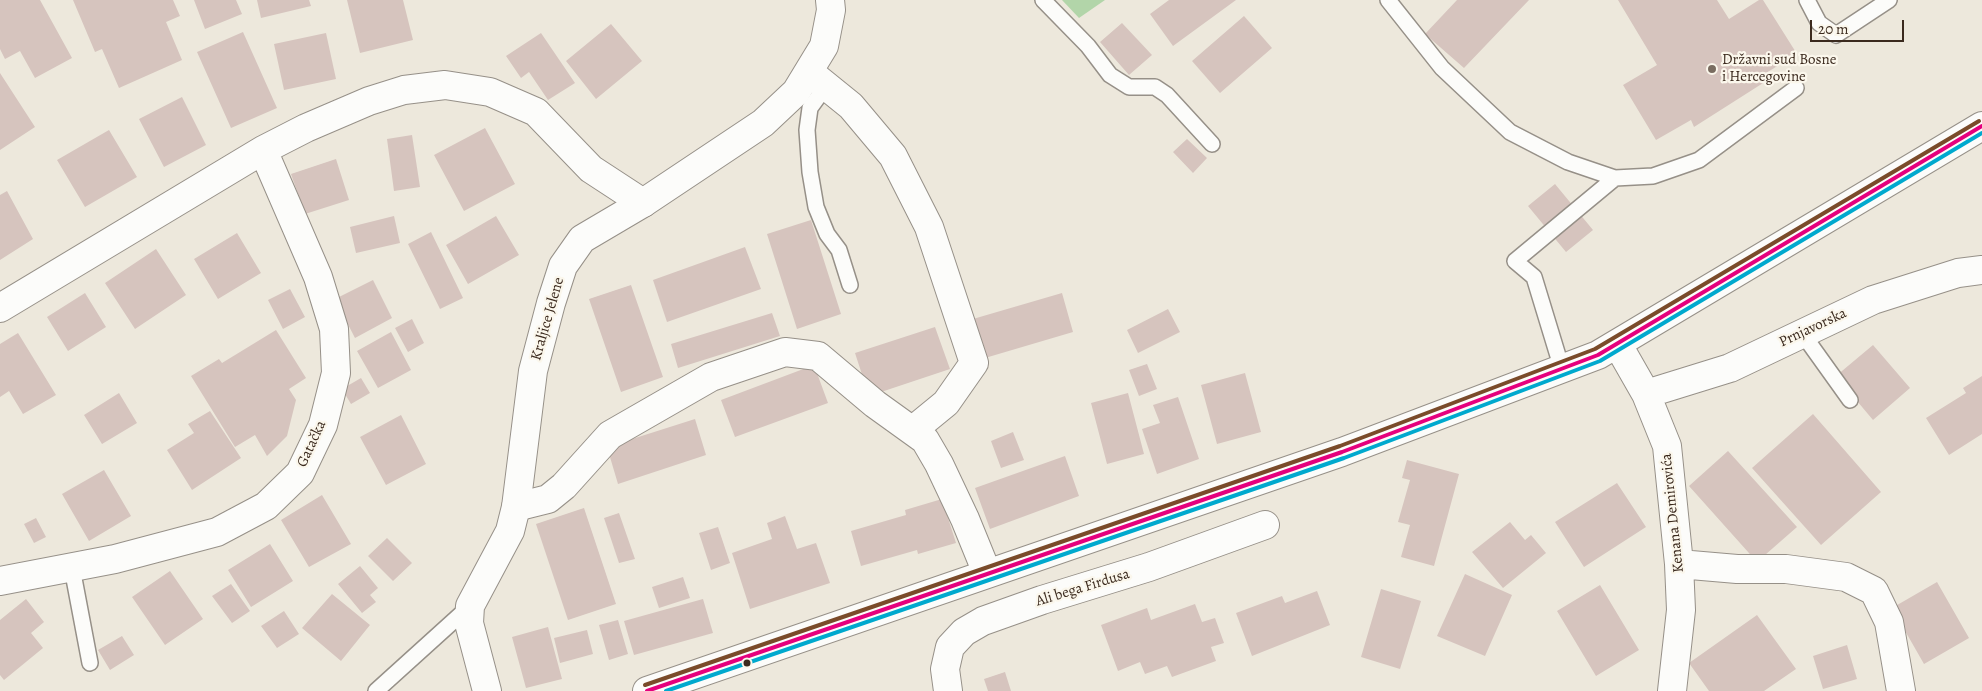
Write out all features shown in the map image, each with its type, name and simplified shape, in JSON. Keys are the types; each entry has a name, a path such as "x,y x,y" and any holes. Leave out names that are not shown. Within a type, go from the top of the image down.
{"street":[{"name":"Kraljice Jelene","path":"470,606 510,531 516,507 533,371 563,266 582,239 643,203 764,123 796,92 818,79 831,10 830,0"},
{"path":"818,79 851,106 893,156 929,227 974,363 946,403 914,430"},
{"path":"0,308 263,150 306,128 369,101 404,90 445,85 490,92 536,112 591,169 643,203"},
{"path":"647,691 1342,452 1562,370 1618,345 1982,126"},
{"name":"Gatačka","path":"0,581 72,568 217,532 266,506 300,473 324,424 336,373 334,329 318,277 263,150"},
{"name":"Prnjavorska","path":"1646,394 1730,368 1873,300 1958,274 1982,270"},
{"name":"Kenana Demirovića","path":"1618,345 1646,394 1667,446 1679,564 1681,610 1672,691"},
{"path":"516,507 548,499 564,486 610,435 711,377 785,352 818,356 874,404 914,430 925,440 939,464 987,573"},
{"name":"Ali bega Firdusa","path":"948,691 945,669 950,647 964,632 983,621 1042,600 1149,567 1265,525"},
{"path":"1679,564 1737,569 1786,570 1846,577 1874,591 1889,622 1901,691"},
{"path":"470,606 469,623 487,691"}],"lane":[{"path":"1043,0 1088,46 1110,75 1129,87 1155,86 1168,95 1212,144"},
{"path":"1388,0 1442,68 1510,132 1568,162 1615,178 1653,176 1699,160 1796,88"},
{"path":"1807,0 1818,23 1836,35 1889,0"},
{"path":"818,79 810,108 807,130 810,172 816,207 827,234 839,250 850,285"},
{"path":"1562,370 1534,277 1515,262 1615,178"},
{"path":"1802,333 1850,400"},
{"path":"72,568 90,663"},
{"path":"376,691 470,606"}],"green space":[{"path":"1062,0 1105,0 1079,18"}],"building":[{"path":"0,0 40,0 72,58 35,78 20,51 5,59 0,49"},
{"path":"73,0 173,0 180,16 166,22 182,60 119,88 102,49 95,52"},
{"path":"194,0 236,0 242,14 205,29"},
{"path":"257,0 309,0 311,6 261,18"},
{"path":"347,0 403,0 413,40 360,53"},
{"path":"1169,0 1236,0 1173,46 1150,14"},
{"path":"1457,0 1529,0 1464,68 1425,34"},
{"name":"Državni sud Bosne i Hercegovine","path":"1618,0 1717,0 1729,19 1759,0 1763,0 1797,54 1766,73 1771,78 1694,127 1691,120 1656,140 1623,85 1657,65"},
{"path":"1244,16 1272,48 1220,93 1192,61"},
{"path":"1122,23 1152,55 1129,75 1100,42"},
{"path":"611,24 642,61 596,99 566,61"},
{"path":"243,32 277,108 231,128 197,52"},
{"path":"326,33 336,79 284,90 274,44"},
{"path":"541,33 575,83 548,100 529,72 521,78 506,56"},
{"path":"0,73 35,127 0,150"},
{"path":"182,97 206,145 164,167 139,119"},
{"path":"485,128 515,184 464,211 434,155"},
{"path":"109,130 137,177 85,207 57,160"},
{"path":"412,135 420,187 394,191 387,139"},
{"path":"1187,139 1207,158 1193,173 1173,152"},
{"path":"336,159 349,200 305,214 291,174"},
{"path":"1555,184 1593,230 1566,252 1528,206"},
{"path":"7,191 33,239 0,260 0,195"},
{"path":"394,216 400,243 356,253 350,227"},
{"path":"496,216 519,255 468,284 446,245"},
{"path":"811,220 841,314 797,329 767,234"},
{"path":"431,232 463,298 440,309 408,244"},
{"path":"237,233 261,273 218,299 194,259"},
{"path":"745,247 761,289 667,322 653,280"},
{"path":"156,249 186,295 135,329 105,283"},
{"path":"373,280 392,318 355,338 335,299"},
{"path":"631,285 663,377 621,392 589,299"},
{"path":"290,289 305,317 283,329 268,300"},
{"path":"85,293 106,327 68,351 47,317"},
{"path":"1062,293 1073,332 985,358 973,319"},
{"path":"1168,309 1180,332 1138,353 1127,330"},
{"path":"772,313 780,336 678,368 671,344"},
{"path":"412,319 424,343 408,352 395,328"},
{"path":"935,327 950,369 869,396 855,353"},
{"path":"276,330 306,378 289,389 296,400 287,436 267,456 255,435 235,447 191,376 219,359 222,363"},
{"path":"391,332 411,370 378,388 357,351"},
{"path":"18,333 56,395 23,414 9,391 0,397 0,344"},
{"path":"1873,345 1910,388 1873,420 1836,376"},
{"path":"1147,364 1157,389 1139,396 1129,370"},
{"path":"814,365 828,403 735,437 721,400"},
{"path":"1245,373 1261,432 1217,444 1201,385"},
{"path":"1982,376 1982,434 1949,455 1926,418 1966,393 1963,388"},
{"path":"361,378 370,393 351,404 342,389"},
{"path":"119,393 137,423 102,444 84,415"},
{"path":"1128,393 1144,454 1107,464 1091,403"},
{"path":"1178,397 1199,459 1157,474 1142,429 1160,423 1153,405"},
{"path":"210,411 241,458 192,490 167,450 194,433 188,424"},
{"path":"1813,414 1881,492 1821,545 1752,468"},
{"path":"401,415 426,464 386,485 360,437"},
{"path":"695,419 706,455 618,484 607,447"},
{"path":"1013,432 1024,460 1001,468 991,441"},
{"path":"1728,451 1797,527 1757,562 1689,486"},
{"path":"1065,456 1079,496 990,529 975,488"},
{"path":"1407,460 1459,474 1434,566 1401,557 1410,525 1398,522 1410,480 1402,478"},
{"path":"104,470 131,516 89,541 62,494"},
{"path":"1617,483 1646,527 1584,567 1555,522"},
{"path":"322,495 351,544 309,567 281,520"},
{"path":"942,499 956,543 918,554 917,550 861,566 851,531 906,515 905,510"},
{"path":"584,508 616,604 568,620 536,524"},
{"path":"619,513 635,559 619,563 604,518"},
{"path":"785,516 797,549 816,543 830,583 750,609 732,553 772,539 767,523"},
{"path":"36,518 46,537 34,543 24,524"},
{"path":"1510,522 1525,540 1531,535 1546,553 1503,588 1472,552"},
{"path":"718,527 730,563 711,570 699,533"},
{"path":"387,538 412,563 393,581 368,556"},
{"path":"270,544 293,581 251,607 228,570"},
{"path":"360,566 378,588 370,595 376,602 362,613 338,584"},
{"path":"170,571 203,619 165,645 132,597"},
{"path":"1465,574 1512,595 1485,656 1437,636"},
{"path":"683,577 690,598 659,608 652,587"},
{"path":"1937,582 1969,638 1924,664 1892,608"},
{"path":"231,584 250,611 232,623 212,596"},
{"path":"1600,585 1639,650 1596,676 1557,611"},
{"path":"1381,589 1421,601 1400,669 1361,657"},
{"path":"1317,591 1330,625 1252,656 1236,613 1282,596 1285,603"},
{"path":"332,594 370,625 341,661 302,628"},
{"path":"26,599 44,622 31,633 43,648 4,680 0,675 0,620"},
{"path":"703,599 713,633 634,655 624,621"},
{"path":"1195,604 1202,622 1215,618 1224,643 1211,647 1216,661 1172,677 1167,666 1145,674 1140,662 1118,671 1101,625 1147,608 1151,620"},
{"path":"284,611 299,634 277,648 261,626"},
{"path":"1757,615 1796,669 1764,691 1709,691 1689,663"},
{"path":"618,620 628,654 609,660 599,625"},
{"path":"548,627 562,679 526,688 512,637"},
{"path":"587,630 593,654 560,663 554,638"},
{"path":"122,636 134,655 110,670 98,650"},
{"path":"1847,645 1857,679 1823,689 1813,656"},
{"path":"1005,672 1011,691 988,691 984,679"}],"transit line":[{"path":"645,685 1340,446 1595,349 1979,121"},
{"path":"647,691 1342,452 1598,355 1982,126"},
{"path":"666,691 1344,458 1600,361 1982,133"}],"place":[{"name":"Državni sud Bosne i Hercegovine","path":"1712,69"}]}
